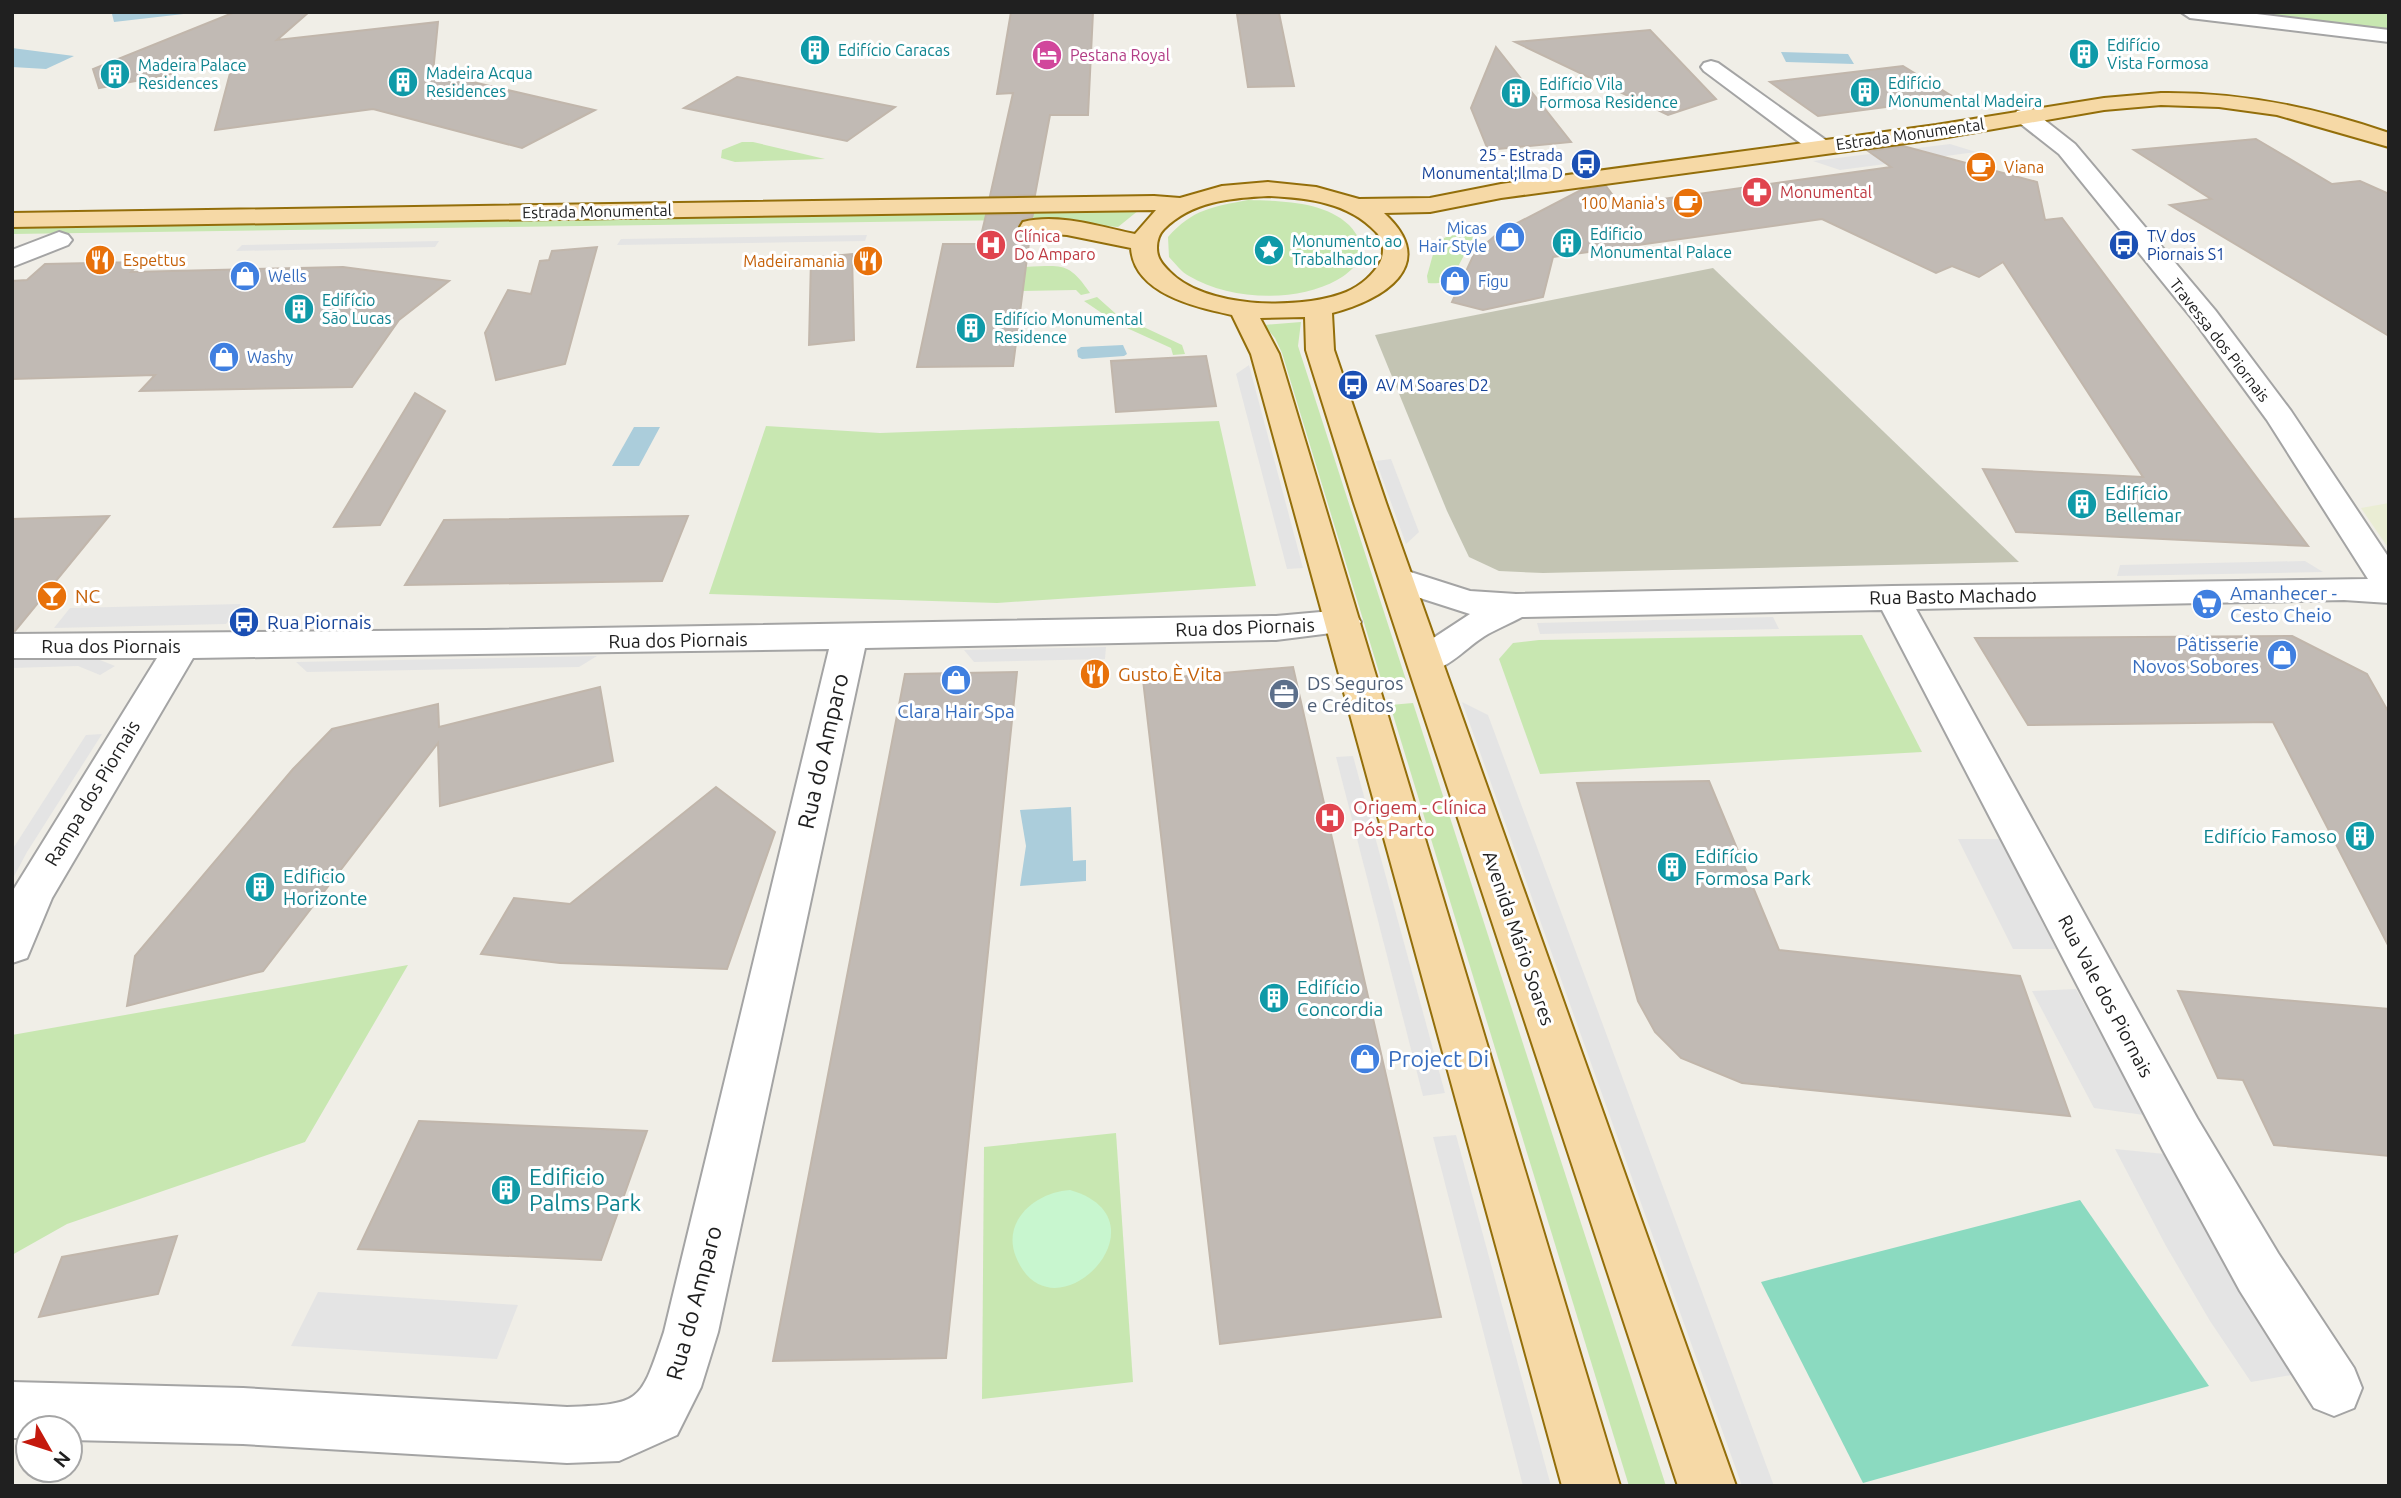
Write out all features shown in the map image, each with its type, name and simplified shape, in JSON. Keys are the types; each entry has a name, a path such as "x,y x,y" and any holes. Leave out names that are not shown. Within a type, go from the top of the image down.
{"main road":[{"name":"Estrada Monumental","path":"1356,206 1430,205 1515,189 1946,131 2025,116 2142,100 2210,100 2298,112 2389,140"},
{"path":"1268,189 1310,193 1356,206 1378,219 1392,234 1397,252 1392,270 1376,286 1352,299 1318,308 1291,312 1243,311 1207,303 1164,283 1144,257 1144,243 1156,223 1181,205 1206,196 1268,189"},
{"name":"Estrada Monumental","path":"12,220 1154,203 1181,205"},
{"name":"Estrada Monumental","path":"1392,234 1430,205"},
{"name":"Estrada Monumental","path":"12,241 1023,226 1067,228 1144,243"},
{"name":"Avenida Mário Soares","path":"1318,308 1320,350 1370,503 1707,1486"},
{"path":"1243,311 1265,354 1591,1486"}],"street":[{"path":"2190,12 2389,36"},
{"path":"1711,67 1819,146"},
{"name":"Travessa dos Piornais","path":"2025,116 2067,149 2205,316 2280,417 2389,585"},
{"path":"12,259 59,240"},
{"name":"Rua Basto Machado","path":"1398,579 1468,603 1516,606 2344,589 2389,592"},
{"name":"Rua Vale dos Piornais","path":"1892,597 1916,647 2180,1134 2259,1272 2334,1388"},
{"name":"Rua Basto Machado","path":"1425,661 1466,631 1516,606"},
{"name":"Rua dos Piornais","path":"12,646 318,646 1276,628 1343,622"},
{"name":"Rua do Amparo","path":"12,1410 243,1416 567,1435 619,1433 657,1415 673,1387 691,1332 850,636"},
{"name":"Rampa dos Piornais","path":"12,945 33,893 182,646"}],"shaded area":[{"path":"1950,144 1976,152 1840,170 1813,161"},
{"path":"867,235 865,241 617,245 621,239"},
{"path":"439,241 435,247 236,251 242,245"},
{"path":"1713,268 2019,562 1543,573 1499,571 1469,557 1447,511 1375,335"},
{"path":"1249,365 1303,568 1287,569 1236,374"},
{"path":"1391,459 1419,532 1406,544 1376,461"},
{"path":"2389,503 2389,549 2361,508"},
{"path":"2305,561 2323,572 2117,576 2120,565"},
{"path":"241,604 226,624 54,628 70,608"},
{"path":"1773,617 1779,629 1540,634 1537,623"},
{"path":"1106,647 1105,659 974,662 964,650"},
{"path":"597,656 579,667 307,672 296,662"},
{"path":"12,657 95,658 115,666 100,675 78,666 12,668"},
{"path":"1462,702 1488,715 1774,1486 1742,1486"},
{"path":"102,734 12,880 12,850 86,735"},
{"path":"1353,756 1445,1093 1423,1096 1336,757"},
{"path":"1958,839 1999,839 2056,949 2013,949"},
{"path":"2076,989 2144,1115 2094,1108 2032,991"},
{"path":"1456,1135 1551,1486 1523,1486 1433,1137"},
{"path":"2115,1149 2165,1154 2215,1248 2297,1374 2251,1382 2210,1321 2166,1246"},
{"path":"318,1292 518,1305 497,1359 291,1346"}],"green space":[{"path":"2252,12 2389,12 2389,30"},
{"path":"742,142 753,142 825,159 735,162 721,158 722,150"},
{"path":"1248,200 1301,204 1339,217 1351,227 1362,243 1358,263 1340,278 1321,287 1263,296 1223,290 1205,284 1186,274 1169,257 1168,237 1186,220 1213,207"},
{"path":"1139,210 1118,227 1031,220 1032,212"},
{"path":"1015,212 1014,220 12,234 12,226"},
{"path":"1473,226 1488,228 1470,246 1449,278 1428,283 1427,276 1435,247 1444,238"},
{"path":"1056,266 1070,270 1090,293 1081,295 1076,290 1022,291 1025,267"},
{"path":"1097,297 1116,314 1182,345 1185,354 1173,355 1171,348 1118,324 1084,301"},
{"path":"1301,322 1298,346 1406,680 1382,682 1282,353 1275,338 1264,325"},
{"path":"1219,421 1256,586 997,603 709,594 766,426 880,433"},
{"path":"1862,635 1922,752 1540,774 1499,659 1513,643 1539,640"},
{"path":"1413,703 1666,1486 1629,1486 1390,705"},
{"path":"408,965 305,1142 67,1224 12,1255 12,1035"},
{"path":"1116,1133 1133,1382 982,1399 984,1147"},
{"path":"1070,1190 1099,1205 1110,1226 1108,1248 1096,1268 1076,1282 1054,1288 1033,1281 1016,1257 1013,1231 1025,1210 1034,1202"},
{"path":"2080,1200 2209,1386 1863,1483 1761,1282"}],"water":[{"path":"201,12 114,22 112,14"},
{"path":"12,48 74,56 46,69 12,67"},
{"path":"1781,52 1848,54 1854,64 1786,62"},
{"path":"1123,345 1127,354 1124,356 1078,357 1077,350 1081,347"},
{"path":"634,427 660,427 639,466 612,466"},
{"path":"1071,807 1073,861 1086,860 1086,881 1020,886 1026,846 1020,810"}],"building":[{"path":"235,12 309,12 277,40 438,22 433,73 595,110 522,148 373,109 215,130 233,62 99,88 93,69"},
{"path":"1011,12 1093,12 1088,115 1050,115 1035,195 990,196 1013,93 997,94"},
{"path":"1279,13 1294,86 1248,87 1237,14"},
{"path":"1650,30 1716,99 1668,115 1515,42"},
{"path":"1496,47 1571,142 1488,150 1471,108"},
{"name":"Edifício Monumental Madeira","path":"1903,66 1955,98 1818,116 1770,82"},
{"path":"737,77 895,107 847,141 684,108"},
{"path":"2256,139 2332,184 2360,181 2389,194 2389,336 2170,205 2211,199 2134,150"},
{"path":"1903,146 2037,182 2045,220 2062,218 2308,546 2016,532 1983,469 2143,477 2003,262 1979,277 1952,266 1936,273 1822,219 1553,257 1543,297 1483,310 1452,302 1474,254 1498,233 1581,190 1606,186 1620,205 1891,167 1868,151"},
{"name":"Edifício Monumental Residence","path":"1033,214 1032,218 1023,219 1018,226 1021,233 1030,235 1013,366 917,367 943,244 979,244 986,215"},
{"path":"597,247 565,364 496,380 485,333 508,290 531,294 540,261 549,260 552,251"},
{"path":"852,254 854,340 809,345 811,258"},
{"name":"Edifício São Lucas","path":"140,262 131,272 343,267 449,281 399,320 352,387 140,391 155,375 12,379 12,281 27,280 45,264"},
{"name":"Edifício Monumental Residence","path":"1206,356 1216,406 1116,412 1111,361"},
{"path":"415,393 445,411 380,525 334,527"},
{"path":"109,516 15,631 12,631 12,519"},
{"path":"688,516 662,581 405,585 444,520"},
{"name":"Edifício Famoso","path":"2292,636 2367,674 2389,713 2389,947 2273,722 2028,725 1975,638"},
{"name":"Edifício Concordia","path":"1293,667 1441,1317 1220,1344 1143,680"},
{"path":"1017,672 946,1358 773,1361 905,674"},
{"name":"Edificio Horizonte","path":"600,687 613,761 440,806 438,743 263,971 127,1006 135,956 293,769 332,729 438,704 439,727"},
{"path":"1709,781 1779,950 2020,976 2070,1116 1742,1083 1681,1058 1655,1032 1638,1001 1577,783"},
{"path":"716,787 775,832 727,969 560,963 481,954 514,898 570,904"},
{"path":"2178,991 2389,1009 2389,1156 2274,1145 2243,1080 2218,1078"},
{"name":"Edificio Palms Park","path":"419,1121 647,1131 601,1260 358,1249"},
{"path":"177,1236 158,1294 39,1317 62,1257"}],"place":[{"name":"Edifício Caracas","path":"815,50"},
{"name":"Edifício Vista Formosa","path":"2084,54"},
{"name":"Pestana Royal","path":"1047,55"},
{"name":"Madeira Palace Residences","path":"115,74"},
{"name":"Madeira Acqua Residences","path":"403,82"},
{"name":"Edifício Monumental Madeira","path":"1865,92"},
{"name":"Edifício Vila Formosa Residence","path":"1516,93"},
{"name":"25 - Estrada Monumental;Ilma D","path":"1586,164"},
{"name":"Viana","path":"1981,167"},
{"name":"Monumental","path":"1757,192"},
{"name":"100 Mania's","path":"1688,203"},
{"name":"Micas Hair Style","path":"1510,237"},
{"name":"Edificio Monumental Palace","path":"1567,243"},
{"name":"Clínica Do Amparo","path":"991,245"},
{"name":"TV dos Piornais S1","path":"2124,245"},
{"name":"Monumento ao Trabalhador","path":"1269,250"},
{"name":"Espettus","path":"100,260"},
{"name":"Madeiramania","path":"868,261"},
{"name":"Wells","path":"245,276"},
{"name":"Figu","path":"1455,281"},
{"name":"Edifício São Lucas","path":"299,309"},
{"name":"Edifício Monumental Residence","path":"971,328"},
{"name":"Washy","path":"224,357"},
{"name":"AV M Soares D2","path":"1353,385"},
{"name":"Edifício Bellemar","path":"2082,504"},
{"name":"NC","path":"52,596"},
{"name":"Amanhecer - Cesto Cheio","path":"2207,604"},
{"name":"Rua Piornais","path":"244,622"},
{"name":"Pâtisserie Novos Sobores","path":"2282,655"},
{"name":"Gusto È Vita","path":"1095,674"},
{"name":"Clara Hair Spa","path":"956,680"},
{"name":"DS Seguros e Créditos","path":"1284,694"},
{"name":"Origem - Clínica Pós Parto","path":"1330,818"},
{"name":"Edifício Famoso","path":"2360,836"},
{"name":"Edifício Formosa Park","path":"1672,867"},
{"name":"Edificio Horizonte","path":"260,887"},
{"name":"Edifício Concordia","path":"1274,998"},
{"name":"Project Di","path":"1365,1059"},
{"name":"Edificio Palms Park","path":"506,1190"}]}
